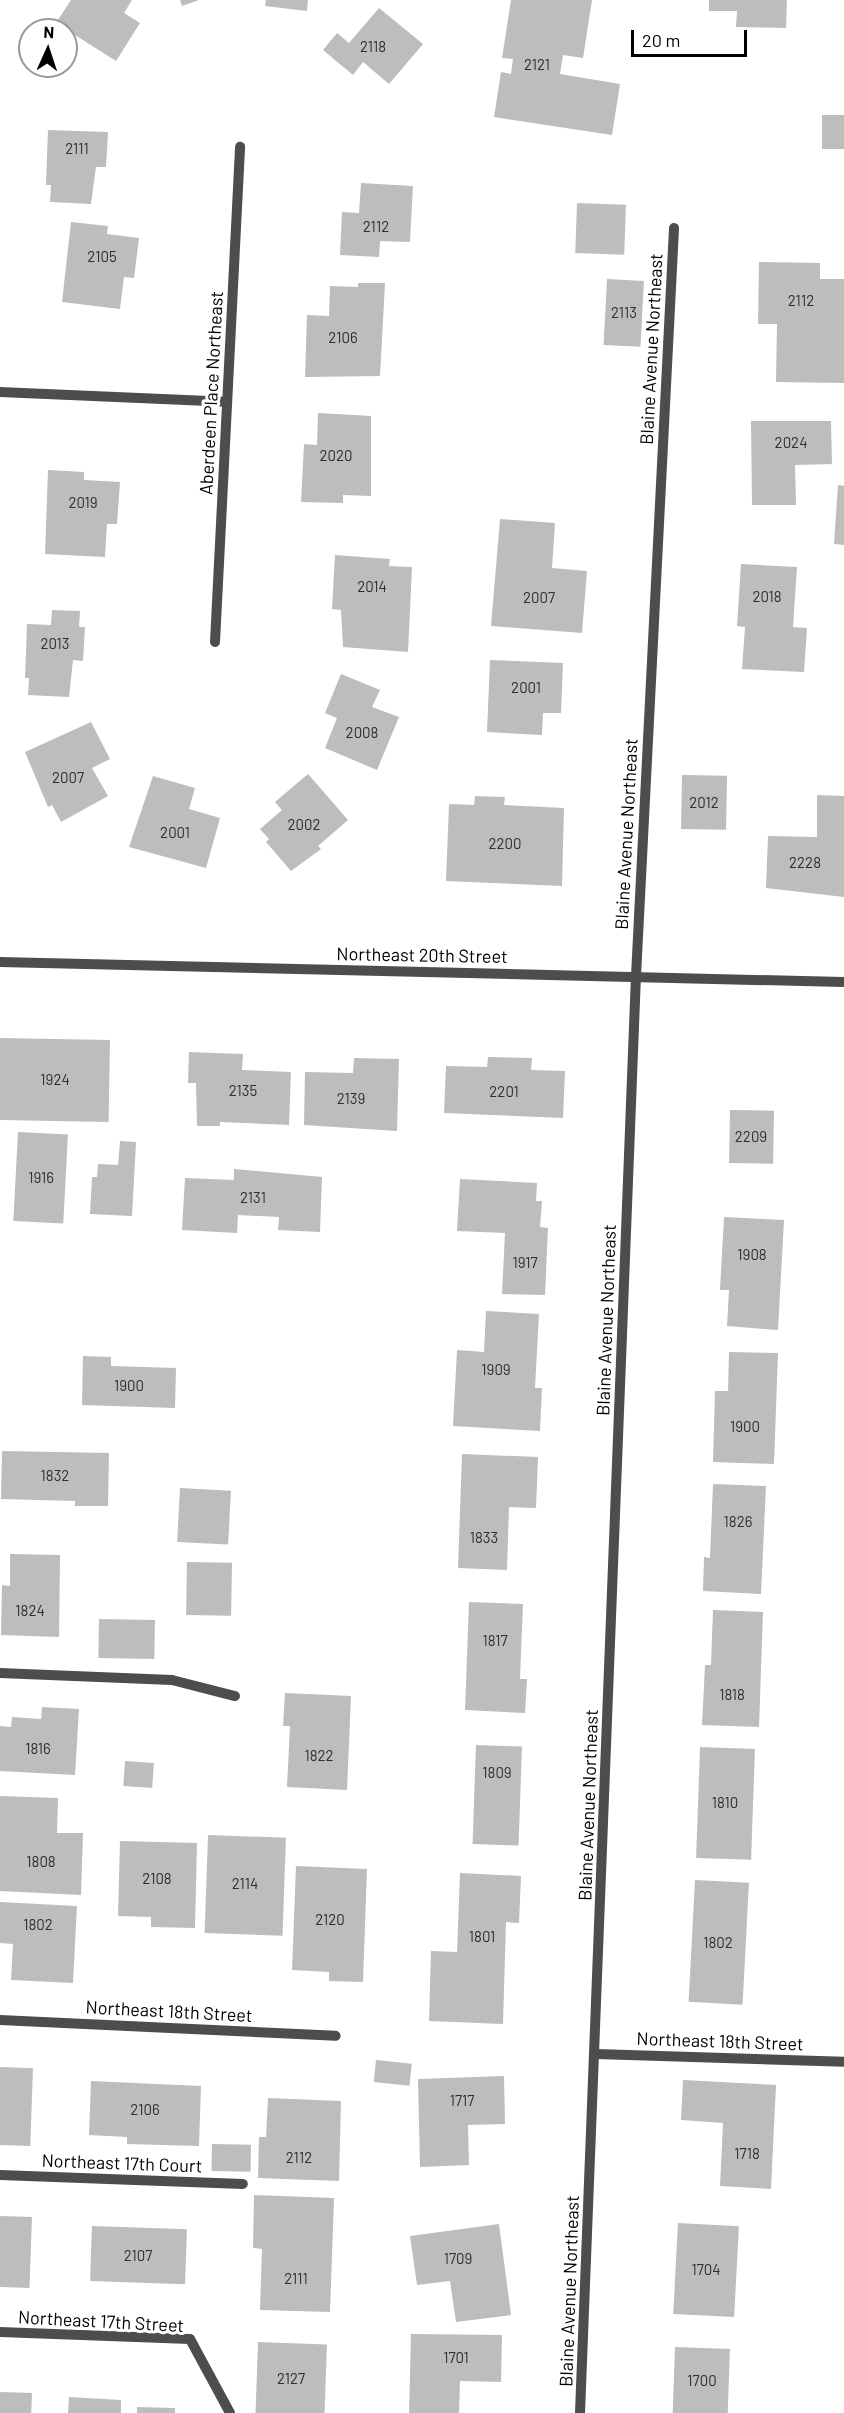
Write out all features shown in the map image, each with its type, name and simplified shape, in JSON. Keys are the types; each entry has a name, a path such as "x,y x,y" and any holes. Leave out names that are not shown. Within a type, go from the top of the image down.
{"street":[{"name":"Aberdeen Place Northeast","path":"215,642 240,147"},
{"name":"Blaine Avenue Northeast","path":"580,2413 596,2054 636,976 674,228"},
{"path":"0,392 226,402"},
{"name":"Northeast 20th Street","path":"0,962 844,982"},
{"path":"0,1673 172,1680 235,1696"},
{"name":"Northeast 18th Street","path":"0,2020 336,2036"},
{"name":"Northeast 18th Street","path":"596,2054 844,2062"},
{"name":"Northeast 17th Court","path":"0,2175 243,2184"},
{"name":"Northeast 17th Street","path":"0,2332 190,2339 230,2413"}],"building":[{"path":"71,0 132,0 124,13 140,23 116,61 78,37 78,18 59,18"},
{"path":"180,0 199,0 182,6"},
{"path":"266,0 308,0 307,11 265,6"},
{"path":"511,0 592,0 583,58 563,55 560,74 620,84 612,135 494,117 501,72 511,74 513,59 502,58"},
{"path":"709,0 787,0 786,28 736,27 737,11 709,11"},
{"path":"379,8 423,44 389,84 363,62 353,75 323,50 337,33 349,43"},
{"path":"822,115 844,115 844,149 822,149"},
{"path":"48,130 108,132 106,167 96,167 91,204 50,202 51,185 46,185"},
{"path":"361,183 413,186 410,242 380,241 379,257 340,255 342,212 359,213"},
{"path":"577,203 626,205 624,255 575,253"},
{"path":"71,222 108,226 107,234 139,238 134,278 124,277 120,309 62,302"},
{"path":"759,262 820,263 820,279 844,279 844,383 776,382 777,324 758,324"},
{"path":"607,279 644,281 640,347 604,345"},
{"path":"358,283 385,283 380,376 305,377 307,315 329,316 330,286 358,287"},
{"path":"318,413 371,416 371,496 343,495 343,503 301,502 304,444 317,445"},
{"path":"751,421 831,421 832,464 795,465 796,505 752,505"},
{"path":"48,470 84,472 84,480 120,482 117,524 107,524 105,557 45,554"},
{"path":"838,485 844,486 844,545 834,544"},
{"path":"500,519 555,523 552,568 587,571 582,633 491,626"},
{"path":"335,555 390,559 389,566 412,567 408,652 343,647 341,610 332,609"},
{"path":"741,564 797,567 793,627 807,628 804,672 742,669 745,627 737,626"},
{"path":"52,610 80,611 79,627 85,627 83,661 73,660 69,697 28,695 29,678 25,678 27,624 51,625"},
{"path":"490,660 563,663 561,713 543,713 542,735 487,732"},
{"path":"341,674 380,690 372,707 399,717 377,770 325,748 337,718 325,713"},
{"path":"91,722 110,759 92,768 108,796 61,822 52,805 48,807 25,752"},
{"path":"308,774 348,820 318,846 321,849 291,871 266,842 269,839 260,829 282,810 275,802"},
{"path":"682,775 727,776 726,830 681,829"},
{"path":"153,776 195,788 189,809 220,818 206,868 129,847"},
{"path":"817,795 844,796 844,897 766,888 768,836 817,837"},
{"path":"475,796 505,797 504,805 564,808 562,886 446,881 449,804 474,805"},
{"path":"0,1038 110,1040 109,1122 0,1120"},
{"path":"189,1052 243,1054 242,1070 291,1072 289,1125 220,1122 220,1126 197,1126 196,1083 188,1083"},
{"path":"488,1057 532,1058 531,1070 565,1071 563,1118 444,1113 446,1066 487,1067"},
{"path":"354,1058 399,1059 397,1131 304,1125 305,1072 353,1073"},
{"path":"730,1110 774,1111 773,1164 729,1163"},
{"path":"18,1132 68,1135 63,1223 13,1221"},
{"path":"120,1141 136,1142 132,1216 90,1214 92,1177 97,1177 98,1164 118,1165"},
{"path":"234,1169 322,1177 320,1232 278,1230 279,1217 238,1215 237,1233 182,1230 185,1178 234,1180"},
{"path":"460,1179 537,1183 536,1201 542,1201 540,1227 548,1228 545,1295 502,1294 505,1233 457,1231"},
{"path":"724,1217 784,1220 778,1330 727,1326 729,1290 720,1290"},
{"path":"486,1311 539,1314 535,1388 542,1388 540,1431 453,1426 457,1350 484,1352"},
{"path":"729,1352 778,1353 774,1464 713,1462 715,1391 728,1391"},
{"path":"83,1356 111,1357 111,1366 176,1368 175,1408 82,1405"},
{"path":"2,1451 109,1453 108,1506 75,1506 75,1501 1,1499"},
{"path":"462,1454 538,1457 536,1508 509,1507 507,1570 458,1568"},
{"path":"713,1484 766,1486 761,1594 703,1591 704,1557 710,1558"},
{"path":"180,1488 231,1491 228,1545 177,1542"},
{"path":"10,1554 60,1555 59,1637 1,1635 2,1585 10,1586"},
{"path":"187,1562 232,1563 231,1616 186,1615"},
{"path":"469,1602 523,1604 520,1679 527,1679 525,1713 465,1710"},
{"path":"713,1610 763,1612 759,1727 702,1725 705,1665 711,1665"},
{"path":"99,1619 155,1620 154,1659 98,1658"},
{"path":"285,1693 351,1696 347,1790 287,1787 290,1726 283,1726"},
{"path":"42,1707 79,1709 75,1775 0,1771 0,1726 11,1727 12,1717 41,1719"},
{"path":"476,1745 522,1747 519,1846 473,1844"},
{"path":"700,1747 755,1749 751,1860 696,1858"},
{"path":"125,1761 154,1763 152,1788 123,1786"},
{"path":"0,1796 58,1798 57,1833 83,1833 81,1895 0,1891"},
{"path":"208,1835 286,1838 283,1936 205,1933"},
{"path":"120,1841 197,1843 195,1928 151,1927 151,1917 118,1916"},
{"path":"296,1866 367,1869 363,1982 329,1981 329,1972 292,1970"},
{"path":"460,1873 521,1876 519,1923 506,1922 503,2024 429,2021 431,1951 457,1952"},
{"path":"695,1880 749,1883 743,2005 689,2002"},
{"path":"0,1902 77,1906 73,1983 11,1980 13,1944 0,1943"},
{"path":"376,2060 412,2064 410,2086 374,2082"},
{"path":"0,2067 33,2068 30,2146 0,2145"},
{"path":"504,2076 505,2124 468,2125 469,2165 420,2167 418,2079"},
{"path":"683,2080 776,2085 771,2189 720,2186 723,2123 681,2120"},
{"path":"91,2081 201,2086 199,2146 127,2144 127,2137 89,2135"},
{"path":"268,2098 341,2101 339,2181 258,2178 259,2137 266,2137"},
{"path":"212,2144 251,2145 251,2172 212,2171"},
{"path":"254,2195 334,2198 330,2312 260,2310 262,2249 253,2248"},
{"path":"0,2216 32,2217 30,2288 0,2287"},
{"path":"678,2223 739,2226 734,2317 673,2314"},
{"path":"499,2224 511,2315 456,2322 450,2281 417,2285 410,2236"},
{"path":"92,2226 187,2229 185,2284 90,2281"},
{"path":"411,2334 502,2335 501,2382 460,2381 459,2413 409,2413"},
{"path":"258,2342 327,2344 325,2413 256,2413"},
{"path":"675,2347 730,2349 728,2413 673,2413"},
{"path":"0,2392 32,2393 31,2413 0,2413"},
{"path":"69,2397 121,2400 121,2413 68,2413"},
{"path":"137,2407 175,2408 175,2413 137,2413"}]}
